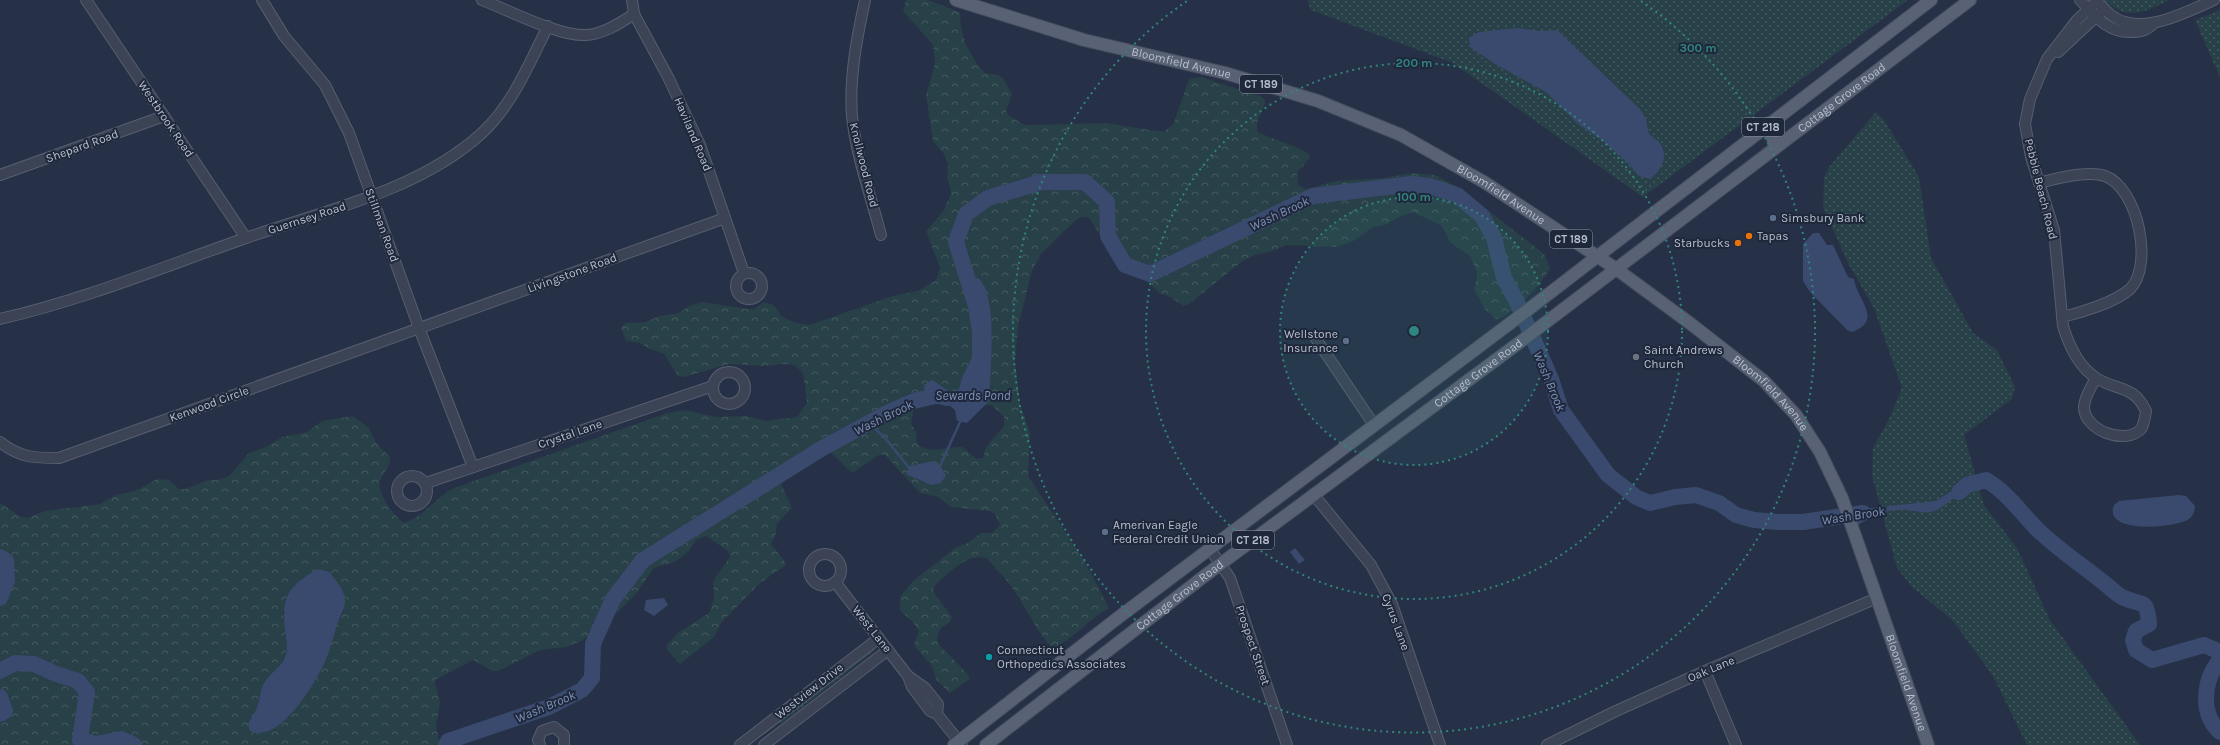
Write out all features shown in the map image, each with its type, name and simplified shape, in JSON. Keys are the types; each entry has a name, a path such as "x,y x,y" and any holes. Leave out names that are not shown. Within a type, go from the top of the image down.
{"main road":[{"name":"Bloomfield Avenue","path":"956,0 1084,40 1225,73 1318,101 1401,135 1484,182 1597,256 1723,349 1764,381 1796,414 1820,452 1842,498 1928,745"},
{"name":"Cottage Grove Road","path":"958,744 1210,549 1515,319 1931,0"},
{"name":"Cottage Grove Road","path":"986,745 1313,494 1524,339 1615,268 1970,0"},
{"path":"1769,123 1775,147"}],"street":[{"name":"Westbrook Road","path":"86,0 246,238"},
{"name":"Stillman Road","path":"262,0 284,36 325,85 349,133 419,328 474,467"},
{"path":"482,0 548,26 572,33 586,35 603,31 634,14"},
{"name":"Haviland Road","path":"632,0 634,14 700,145 744,273"},
{"name":"Knollwood Road","path":"865,0 859,26 853,77 852,116 855,134 881,235"},
{"path":"2080,0 2092,13 2115,31 2126,32 2147,30 2154,23"},
{"path":"2096,1 2104,9 2124,22 2154,23 2214,0"},
{"name":"Pebble Beach Road","path":"2096,1 2092,13 2046,63 2030,99 2025,124 2031,157 2054,230 2062,317 2067,340 2074,355 2096,378 2137,396 2146,411 2141,428 2132,435 2123,436 2092,426 2086,418 2084,407 2087,395 2096,378"},
{"name":"Pebble Beach Road","path":"2092,13 2104,9"},
{"name":"Guernsey Road","path":"0,319 44,309 246,238 372,197 452,157 482,133 508,103 548,26"},
{"name":"Shepard Road","path":"0,175 164,116"},
{"path":"2039,183 2070,176 2105,176 2118,184 2128,196 2136,214 2140,233 2141,261 2130,289 2093,307 2062,317"},
{"name":"Livingstone Road","path":"419,328 725,218"},
{"name":"Kenwood Circle","path":"0,442 12,451 33,458 59,458 419,328"},
{"path":"1316,339 1374,425"},
{"name":"Crystal Lane","path":"426,484 714,386"},
{"name":"Cyrus Lane","path":"1313,494 1371,565 1392,604 1440,745"},
{"name":"Prospect Street","path":"1210,549 1230,578 1287,745"},
{"name":"West Lane","path":"836,582 908,676 925,688 938,704 938,714 958,744"},
{"name":"Oak Lane","path":"1550,744 1567,740 1705,671 1877,598"},
{"name":"Westview Drive","path":"740,745 879,638"},
{"name":"Westview Drive","path":"764,745 888,650"},
{"path":"1705,671 1736,745"},
{"path":"540,745 538,740 542,731 554,727 564,734 564,745"}],"green space":[{"path":"906,0 928,0 960,12 961,27 965,43 977,64 985,73 998,75 1003,78 1012,94 1006,111 1009,116 1025,125 1106,123 1163,132 1173,125 1189,79 1201,77 1260,96 1265,100 1257,124 1259,133 1299,148 1310,155 1310,158 1297,173 1298,185 1306,189 1337,181 1383,178 1412,173 1435,175 1461,189 1544,254 1550,268 1547,274 1526,298 1509,313 1496,319 1485,309 1474,289 1477,272 1470,256 1450,242 1442,226 1413,212 1396,218 1385,225 1373,227 1353,241 1335,247 1287,245 1270,252 1255,255 1244,260 1189,304 1183,306 1170,297 1159,293 1133,266 1116,258 1089,218 1082,217 1077,219 1041,254 1032,271 1018,327 1015,362 1020,404 1030,433 1028,476 1084,560 1109,608 1094,618 1068,640 1053,649 1037,628 1010,585 987,558 981,557 967,560 948,574 933,589 952,617 950,622 940,629 937,638 938,644 967,673 970,679 950,693 937,681 932,666 914,645 919,631 912,621 900,611 900,597 913,581 955,548 966,544 981,533 992,533 1000,525 995,514 990,511 951,507 938,497 920,493 885,455 879,455 852,473 830,452 803,466 781,484 792,508 777,524 776,533 771,544 784,560 786,565 760,583 721,623 714,637 680,664 667,650 667,645 679,632 709,613 714,599 713,581 730,557 728,551 706,536 696,540 688,552 675,562 654,568 635,595 620,610 583,640 567,647 540,650 498,671 492,671 473,660 437,679 435,682 440,703 436,726 440,745 0,745 0,503 21,517 28,518 45,511 100,504 116,495 135,491 157,479 169,480 179,489 185,489 208,480 218,480 229,476 249,453 266,447 282,437 307,432 322,421 353,416 368,427 377,444 390,457 388,467 380,481 381,491 387,504 396,516 404,523 418,516 454,488 667,413 685,410 716,417 747,416 766,421 797,417 807,403 803,373 795,365 783,364 764,366 729,364 684,377 678,376 664,354 650,349 640,343 626,341 621,327 626,323 645,322 660,316 679,313 689,306 702,302 748,309 754,309 764,302 769,303 774,306 783,317 800,324 810,325 889,297 920,290 936,280 940,268 926,231 944,210 951,193 947,177 948,165 944,154 933,141 926,95 935,63 933,45 903,11","holes":["934,399 956,408 992,405 1004,417 1004,426 986,447 983,458 977,459 962,447 933,450 917,444 916,432 911,424 915,403","325,570 330,572 343,593 344,611 338,622 326,657 307,694 288,718 250,720 255,713 260,692 264,684 279,667 286,652 287,639 283,612"]},
{"path":"1307,0 1908,0 1643,197 1453,63 1311,10"},
{"path":"2104,0 2170,0 2144,11 2129,13 2113,7"},
{"path":"2220,10 2220,77 2195,20"},
{"path":"1876,112 1884,120 1919,177 1931,258 1973,333 1997,350 2015,387 2012,399 1964,435 1984,505 2017,548 2050,620 2140,745 2027,745 1993,676 1953,621 1911,586 1897,568 1872,476 1873,448 1890,417 1902,388 1874,308 1848,263 1823,207 1824,177 1829,167"},
{"path":"873,647 874,651 782,723 779,723 778,721"}],"water":[{"path":"1518,28 1539,31 1557,30 1640,109 1646,119 1649,134 1659,142 1664,152 1661,167 1654,176 1650,179 1639,176 1626,161 1603,141 1577,123 1546,92 1495,64 1470,47 1469,38 1479,32"},
{"path":"1813,233 1819,233 1827,245 1833,245 1848,277 1854,279 1866,309 1866,322 1852,332 1847,330 1810,292 1803,281 1803,244"},
{"name":"Sewards Pond","path":"978,278 985,287 989,300 991,317 992,336 989,401 967,423 957,421 955,410 949,405 927,403 924,385 931,380 951,391 959,389 962,378 972,357 972,332 965,289 971,279"},
{"path":"933,461 940,466 946,475 941,483 931,485 906,474 910,466"},
{"path":"1967,481 1997,484 2018,500 2012,507 1993,492 1979,487 1960,493 1937,510 1931,512 1925,513 1910,510 1887,511 1875,515 1858,525 1853,510 1936,501"},
{"path":"2179,495 2186,496 2195,506 2192,516 2182,522 2170,525 2142,527 2129,525 2119,521 2113,515 2114,505 2119,501"},
{"path":"1295,548 1305,560 1299,564 1290,552"},
{"path":"319,569 330,572 341,588 345,599 344,609 337,625 327,657 316,680 307,694 286,720 274,728 262,733 250,731 248,725 256,710 263,686 267,679 282,662 287,651 284,619 286,600 289,593 300,580"},
{"path":"664,598 668,605 654,616 644,610 646,600"}],"waterway":[{"name":"Wash Brook","path":"975,303 956,242 966,214 988,198 1041,182 1085,182 1107,202 1108,236 1125,265 1150,274 1313,196 1412,184 1429,186 1457,195 1482,216 1494,238 1504,278 1516,300 1551,379 1561,410 1608,475 1636,497 1650,503 1675,497 1696,495 1719,503 1736,515 1754,520 1778,522 1803,522 1863,513"},
{"name":"Wash Brook","path":"446,745 448,741 549,707 582,690 592,678 593,644 613,599 643,560 821,449 887,413 914,401 939,395 946,398"},
{"path":"939,468 961,420"},
{"path":"869,423 885,438 911,470"},
{"name":"Wash Brook","path":"1959,492 1967,485 1986,480 2001,490 2046,538 2120,596 2143,604 2147,610 2149,624 2136,631 2133,640 2136,650 2152,660 2204,645 2220,652"},
{"path":"0,557 6,561 7,580 0,598"},
{"name":"Wash Brook","path":"2220,660 2210,677 2206,696 2209,715 2213,724 2220,732"},
{"path":"0,671 15,663 34,664 56,674 78,681 87,692 80,740 96,744 121,739 134,745"},
{"path":"0,697 5,711 0,714"},
{"name":"Wash Brook","path":"77,745 80,740"}],"place":[{"name":"Simsbury Bank","path":"1773,218"},
{"name":"Tapas","path":"1749,236"},
{"name":"Starbucks","path":"1738,243"},
{"name":"Wellstone Insurance","path":"1346,341"},
{"name":"Saint Andrews Church","path":"1636,357"},
{"name":"Amerivan Eagle Federal Credit Union","path":"1105,532"},
{"name":"Connecticut Orthopedics Associates","path":"989,657"}]}
